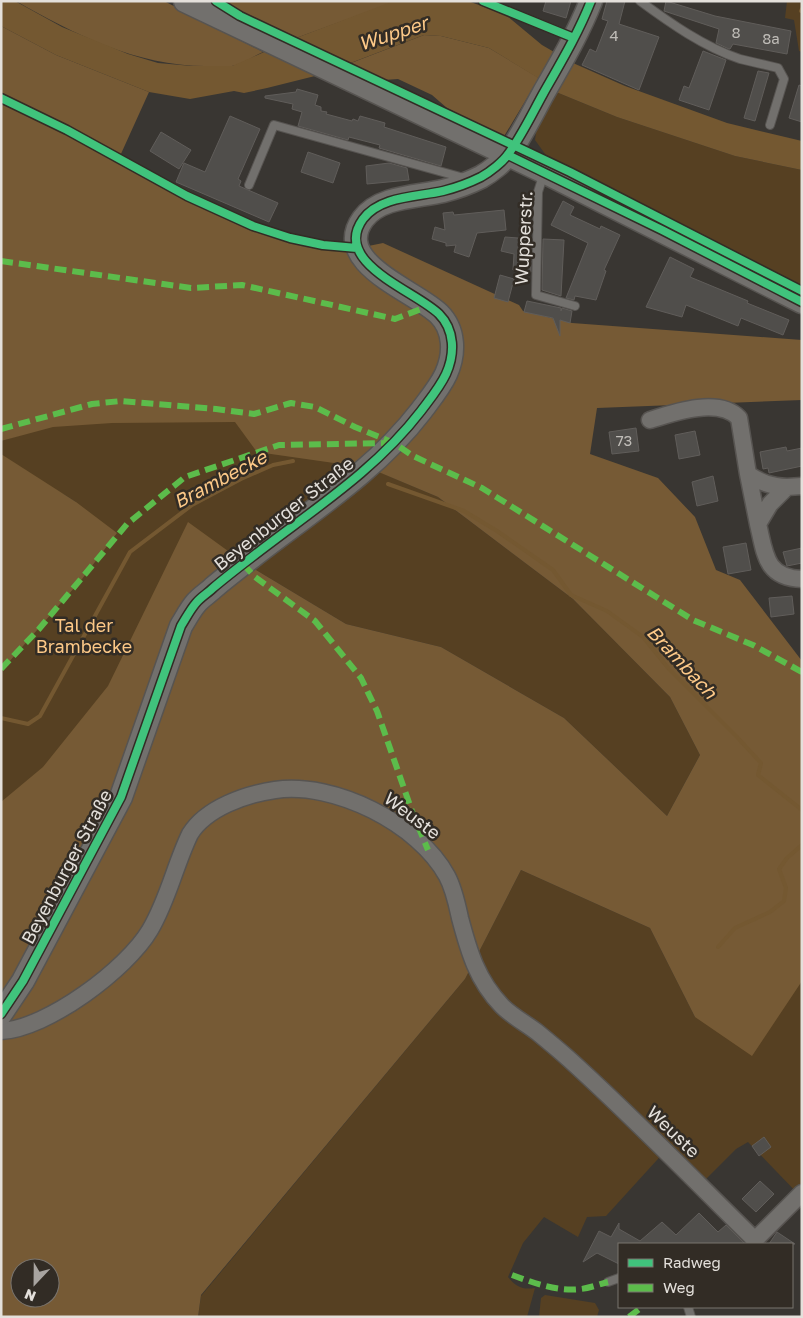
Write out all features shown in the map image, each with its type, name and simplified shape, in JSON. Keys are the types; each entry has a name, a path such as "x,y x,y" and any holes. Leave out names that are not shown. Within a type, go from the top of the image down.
{"main road":[{"path":"185,1 544,172 802,302"},
{"path":"508,155 570,46 591,1"},
{"name":"Beyenburger Straße","path":"1,1014 23,982 121,797 181,626 197,602 381,456 418,416 446,375 452,346 446,324 435,311 385,278 363,259 357,248 356,239 363,220 379,206 395,200 444,191 482,176 508,155"}],"street":[{"path":"650,420 675,412 717,407 733,412 739,418 748,474 767,559 781,576 802,579"},
{"path":"748,474 759,482 771,486 795,487"},
{"path":"758,524 770,504 795,487"},
{"name":"Weuste","path":"1,1031 17,1029 31,1024 75,1001 92,990 138,946 150,931 158,916 190,834 198,823 210,813 235,801 274,790 302,788 328,792 352,800 374,811 400,827 428,850 447,877 454,892 475,968 490,993 504,1008 538,1032 570,1060 753,1242 802,1193"}],"lane":[{"path":"483,1 570,46"},
{"path":"640,1 681,30 712,47 739,58 778,68 784,79 770,124"},
{"path":"249,185 274,125 472,180"},
{"name":"Wupperstr.","path":"544,172 538,192 536,295 575,306"},
{"path":"608,1282 618,1278"}],"green space":[{"path":"787,1 802,1 802,52 799,51 794,20 785,18"},
{"path":"556,92 617,117 735,156 802,170 802,288 741,254 548,158 535,140 537,125"},
{"name":"Tal der Brambecke","path":"119,405 252,418 438,497 573,599 670,697 700,755 667,816 564,718 441,647 346,624 246,564 1,956 1,547 76,502 1,464 1,441"},
{"path":"521,870 650,928 695,1017 802,981 802,1198 748,1142 736,1149 703,1182 667,1149 606,1216 587,1217 578,1237 544,1217 523,1243 508,1277 520,1287 527,1289 535,1288 527,1317 198,1317 201,1296 465,979"},
{"path":"545,1295 595,1303 599,1310 597,1317 539,1317 541,1298"}],"shaded area":[{"path":"16,1 164,1 263,52 240,64 226,67 180,65 155,60 107,46 83,36"},
{"path":"221,1 397,1 296,38"},
{"path":"1,26 56,55 149,92 120,156 250,222 344,251 383,243 519,305 523,311 572,323 802,340 802,400 597,408 590,454 658,478 695,517 716,570 740,580 802,661 802,981 752,1056 695,1017 650,928 521,870 465,979 201,1295 198,1317 1,1317 1,802 43,767 108,686 188,522 246,564 346,624 441,647 564,718 667,816 700,755 670,697 573,599 438,497 369,468 257,452 235,422 112,423 53,427 1,441"},
{"path":"424,35 441,36 489,48 539,78 503,138 447,108 432,95 398,79 384,80 351,63"},
{"path":"1,454 76,502 117,533 82,579 1,671"}],"water":[{"name":"Wupper","path":"1,1 15,1 62,27 128,54 158,63 192,66 232,66 296,38 391,2 468,1 506,15 542,45 573,63 625,86 727,123 802,141 802,170 735,156 617,117 556,92 538,78 489,48 441,36 424,35 319,75 244,93 234,91 190,99 149,92 56,55 1,26"}],"building":[{"path":"546,1 571,1 566,18 543,11"},
{"path":"607,1 625,1 619,24 659,37 639,90 582,65 590,49 596,52 608,21 602,19"},
{"path":"666,1 715,16 791,31 787,54 733,44 729,49 716,43 719,29 664,11"},
{"path":"703,51 726,60 709,110 679,100 684,86 689,88"},
{"path":"758,71 769,73 755,121 744,118"},
{"path":"799,85 802,86 802,122 789,118"},
{"path":"297,89 318,95 315,105 321,107 321,111 327,112 326,114 352,121 353,119 358,121 360,116 385,123 384,127 446,147 441,166 379,148 380,145 349,137 348,140 298,126 302,112 292,109 293,104 265,98 265,96 296,92"},
{"path":"230,116 260,129 238,179 241,181 239,186 278,203 269,222 176,182 184,163 205,172"},
{"path":"161,132 191,150 179,169 150,151"},
{"path":"308,152 340,163 333,183 301,172"},
{"path":"389,163 407,168 409,180 367,184 366,166"},
{"path":"563,201 574,207 570,215 600,229 601,226 620,235 604,270 606,271 596,300 575,296 574,300 566,298 588,243 551,225"},
{"path":"504,210 506,230 477,233 469,257 454,252 456,245 446,246 446,243 432,239 435,227 445,230 443,213 453,212 454,215"},
{"path":"505,237 531,239 531,272 513,270 514,254 501,251"},
{"path":"543,239 564,240 561,296 542,290"},
{"path":"670,257 694,269 690,277 789,320 783,335 741,318 738,326 686,305 682,317 646,307"},
{"path":"500,275 514,279 508,302 494,298"},
{"path":"527,301 561,308 561,311 562,308 572,311 570,323 560,320 560,336 553,318 524,312"},
{"path":"636,428 639,451 612,454 609,432"},
{"path":"695,431 700,455 679,459 675,435"},
{"path":"786,447 787,451 802,448 802,466 769,473 768,468 763,469 760,452"},
{"path":"713,476 718,501 697,506 692,482"},
{"path":"746,543 751,570 728,574 723,547"},
{"path":"802,548 802,563 787,566 783,552"},
{"path":"792,596 794,614 771,617 769,598"},
{"path":"764,1137 771,1147 759,1156 752,1146"},
{"path":"760,1181 774,1194 756,1212 742,1199"},
{"path":"699,1213 718,1232 726,1225 744,1243 618,1243 618,1264 597,1253 583,1262 599,1231 611,1237 619,1223 619,1229 640,1241 662,1222 676,1235"},
{"path":"777,1232 795,1244 793,1243 770,1243"}],"waterway":[{"name":"Brambecke","path":"1,718 28,724 40,716 130,552 192,505 241,479 273,465 293,461"},
{"name":"Brambach","path":"388,484 464,511 497,531 553,570 571,595 607,611 643,637 669,669 761,763 758,775 802,810"},
{"path":"718,947 735,928 770,912 784,901 786,888 779,869 787,858 802,845"}],"marked path":[{"path":"1,261 191,288 242,285 395,319 429,306"},
{"path":"1,429 92,404 121,401 254,414 291,403 315,407 355,427 394,443 413,456 482,488 693,620 753,645 802,672"},
{"path":"1,669 39,629 127,524 185,477 279,445 389,443"},
{"path":"243,564 255,577 315,621 361,678 377,711 413,814 428,850"},
{"path":"512,1275 537,1284 572,1290 608,1282"},
{"path":"629,1317 641,1308"}],"cycle path":[{"path":"216,1 240,16 570,172 802,291"},
{"path":"483,1 574,38"},
{"path":"1,1014 23,981 121,797 181,626 192,608 223,580 341,489 383,453 421,411 446,374 452,350 451,335 448,327 439,314 428,305 380,274 367,262 358,249 356,235 363,219 370,211 389,202 443,191 472,181 492,170 500,163 523,132 575,37 591,1"},
{"path":"1,98 67,130 187,196 253,226 290,238 323,245 357,248"},
{"path":"508,155 662,230 802,302"}]}
